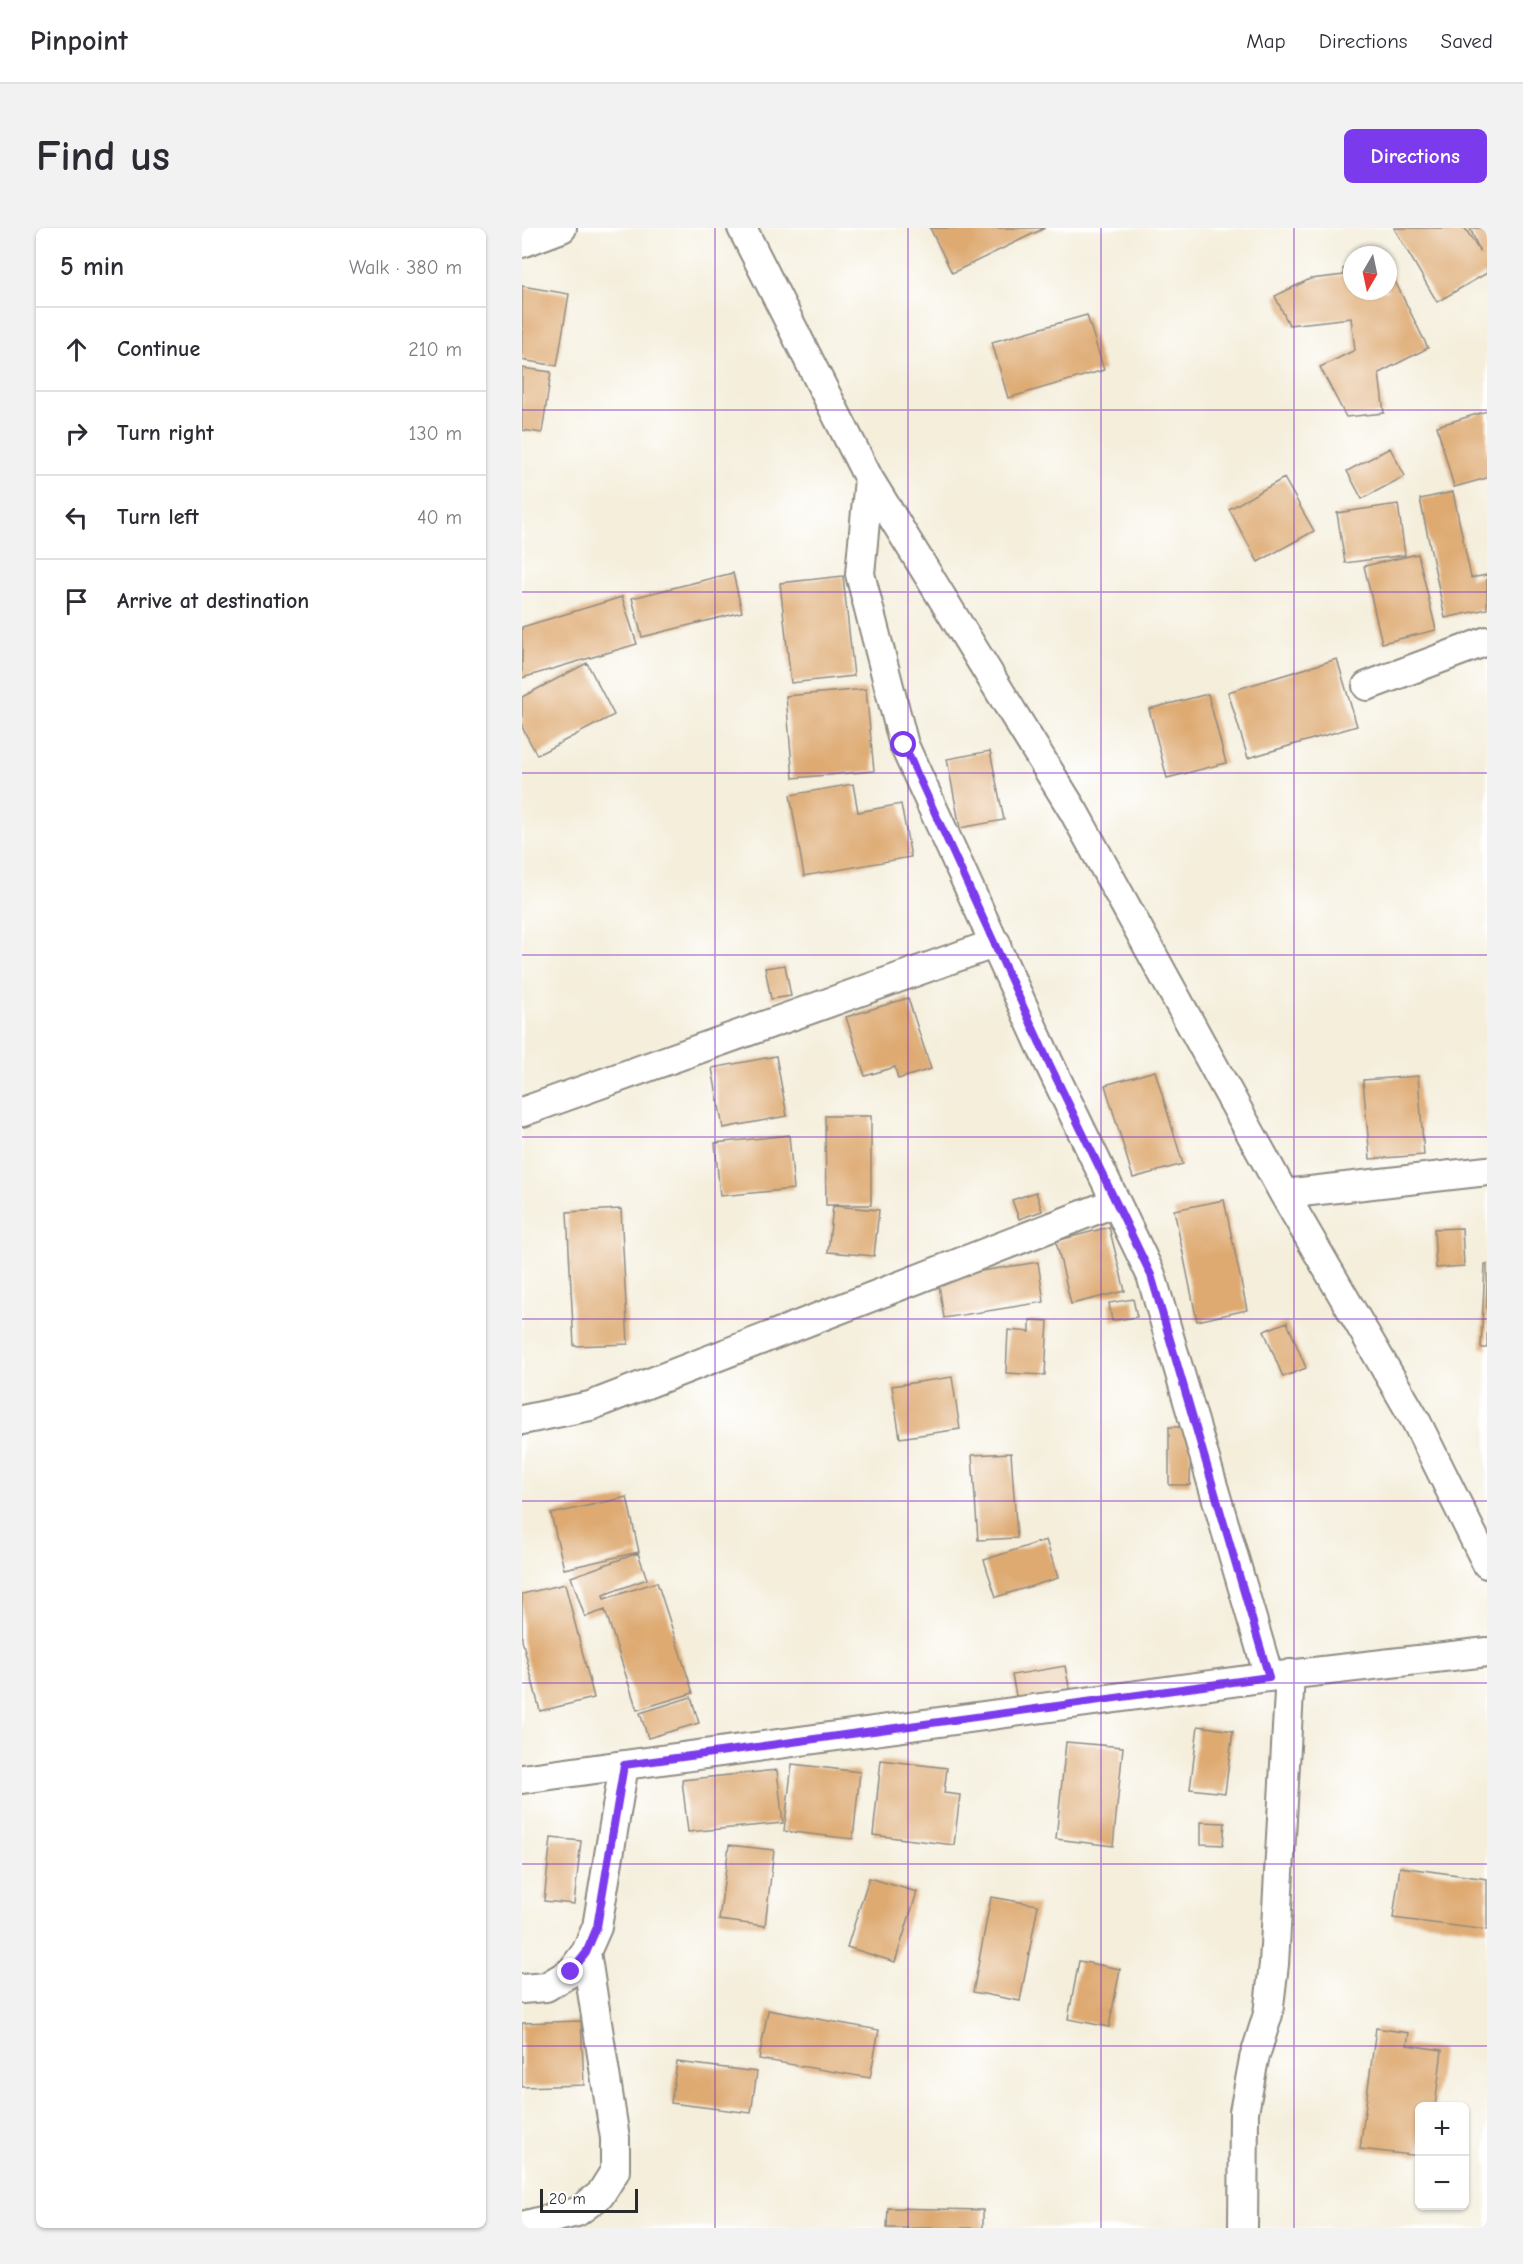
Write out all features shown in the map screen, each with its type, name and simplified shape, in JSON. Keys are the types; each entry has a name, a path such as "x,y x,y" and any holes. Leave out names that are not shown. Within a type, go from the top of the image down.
{"street":[{"path":"522,243 562,228"},
{"path":"742,228 869,479 1074,812 1284,1194 1417,1424 1487,1564"},
{"path":"869,479 860,574 904,745 1048,1061 1151,1275 1280,1675 1274,1964 1268,2014 1254,2059 1244,2112 1243,2228"},
{"path":"1367,686 1487,641"},
{"path":"522,1112 996,943"},
{"path":"1284,1194 1487,1170"},
{"path":"522,1420 590,1406 1116,1202"},
{"path":"522,1779 1280,1675 1487,1652"},
{"path":"522,1989 546,1987 571,1972 586,1953 597,1927 624,1765"},
{"path":"522,2226 577,2212 600,2195 615,2171 615,2138 586,1953"}],"building":[{"path":"930,228 1045,228 952,273"},
{"path":"1394,228 1465,228 1480,252 1470,228 1487,228 1487,273 1437,302"},
{"path":"1343,275 1343,300 1397,300 1397,285 1428,348 1379,373 1384,413 1346,417 1320,367 1355,350 1351,318 1289,325 1275,296 1310,279"},
{"path":"522,286 569,294 557,366 522,360"},
{"path":"1087,315 1104,370 1008,398 992,342"},
{"path":"522,368 551,372 542,433 522,430"},
{"path":"1487,411 1487,478 1454,487 1437,426"},
{"path":"1390,448 1405,476 1362,499 1347,471"},
{"path":"1284,478 1314,531 1258,562 1229,509"},
{"path":"1453,492 1471,578 1487,575 1487,609 1445,618 1420,499"},
{"path":"1398,504 1405,555 1345,563 1337,513"},
{"path":"1418,554 1436,630 1382,643 1364,566"},
{"path":"733,573 742,612 642,637 632,598"},
{"path":"843,576 854,676 791,683 780,583"},
{"path":"622,597 637,644 522,678 522,627"},
{"path":"1337,659 1357,726 1248,758 1228,692"},
{"path":"587,663 614,715 537,755 522,727 522,697"},
{"path":"866,689 874,771 793,778 786,696"},
{"path":"1208,694 1226,763 1167,778 1149,709"},
{"path":"990,751 1004,820 960,828 947,759"},
{"path":"853,784 858,812 901,804 911,857 804,876 790,795"},
{"path":"785,965 791,996 771,999 765,968"},
{"path":"908,998 931,1069 898,1079 895,1067 865,1076 846,1017"},
{"path":"776,1056 787,1116 723,1128 712,1068"},
{"path":"1155,1071 1183,1164 1133,1178 1105,1085"},
{"path":"1418,1076 1424,1155 1370,1159 1363,1080"},
{"path":"825,1116 871,1116 871,1205 826,1205"},
{"path":"789,1135 794,1189 720,1196 715,1143"},
{"path":"1036,1192 1042,1211 1019,1219 1012,1200"},
{"path":"1224,1200 1247,1310 1197,1321 1174,1210"},
{"path":"833,1206 879,1210 874,1256 828,1252"},
{"path":"621,1209 628,1344 574,1346 567,1212"},
{"path":"1109,1227 1125,1291 1071,1304 1056,1241"},
{"path":"1462,1228 1464,1266 1436,1268 1434,1229"},
{"path":"1038,1262 1044,1302 944,1318 938,1278"},
{"path":"1485,1264 1487,1264 1487,1348 1481,1348"},
{"path":"1133,1299 1137,1317 1112,1321 1109,1303"},
{"path":"1030,1320 1048,1321 1045,1375 1006,1373 1008,1330 1030,1332"},
{"path":"1287,1322 1306,1368 1283,1377 1264,1331"},
{"path":"952,1377 960,1429 900,1438 892,1386"},
{"path":"1169,1427 1191,1427 1190,1485 1169,1485"},
{"path":"1011,1453 1017,1538 978,1540 972,1455"},
{"path":"627,1497 639,1552 564,1569 551,1514"},
{"path":"1046,1540 1058,1578 996,1597 984,1560"},
{"path":"638,1553 647,1579 603,1595 604,1599 657,1582 693,1693 637,1710 605,1610 585,1617 571,1577"},
{"path":"565,1584 594,1698 540,1711 522,1640 522,1594"},
{"path":"1065,1666 1070,1692 1017,1701 1012,1675"},
{"path":"691,1697 699,1723 648,1738 640,1713"},
{"path":"1198,1726 1233,1731 1225,1793 1190,1789"},
{"path":"1066,1742 1123,1747 1113,1846 1056,1839"},
{"path":"881,1760 947,1768 944,1793 960,1795 954,1845 873,1835"},
{"path":"792,1764 860,1772 853,1839 784,1831"},
{"path":"777,1770 783,1823 688,1832 682,1780"},
{"path":"1201,1822 1225,1823 1223,1845 1201,1844"},
{"path":"551,1838 581,1841 574,1904 544,1901"},
{"path":"729,1845 774,1850 765,1926 719,1920"},
{"path":"1400,1867 1487,1879 1487,1930 1393,1918"},
{"path":"869,1878 917,1892 895,1962 847,1947"},
{"path":"991,1897 1038,1905 1020,2001 973,1992"},
{"path":"1079,1961 1120,1969 1109,2027 1068,2019"},
{"path":"768,2010 879,2030 870,2078 759,2059"},
{"path":"581,2021 584,2085 522,2087 522,2023"},
{"path":"1376,2028 1409,2033 1407,2045 1442,2050 1436,2102 1415,2102 1415,2155 1360,2149"},
{"path":"677,2062 757,2072 751,2113 671,2103"},
{"path":"888,2208 983,2210 983,2228 887,2228"}],"route":[{"path":"571,1972 586,1953 597,1927 624,1765 1269,1677 1151,1275 1048,1061 904,745"}]}
